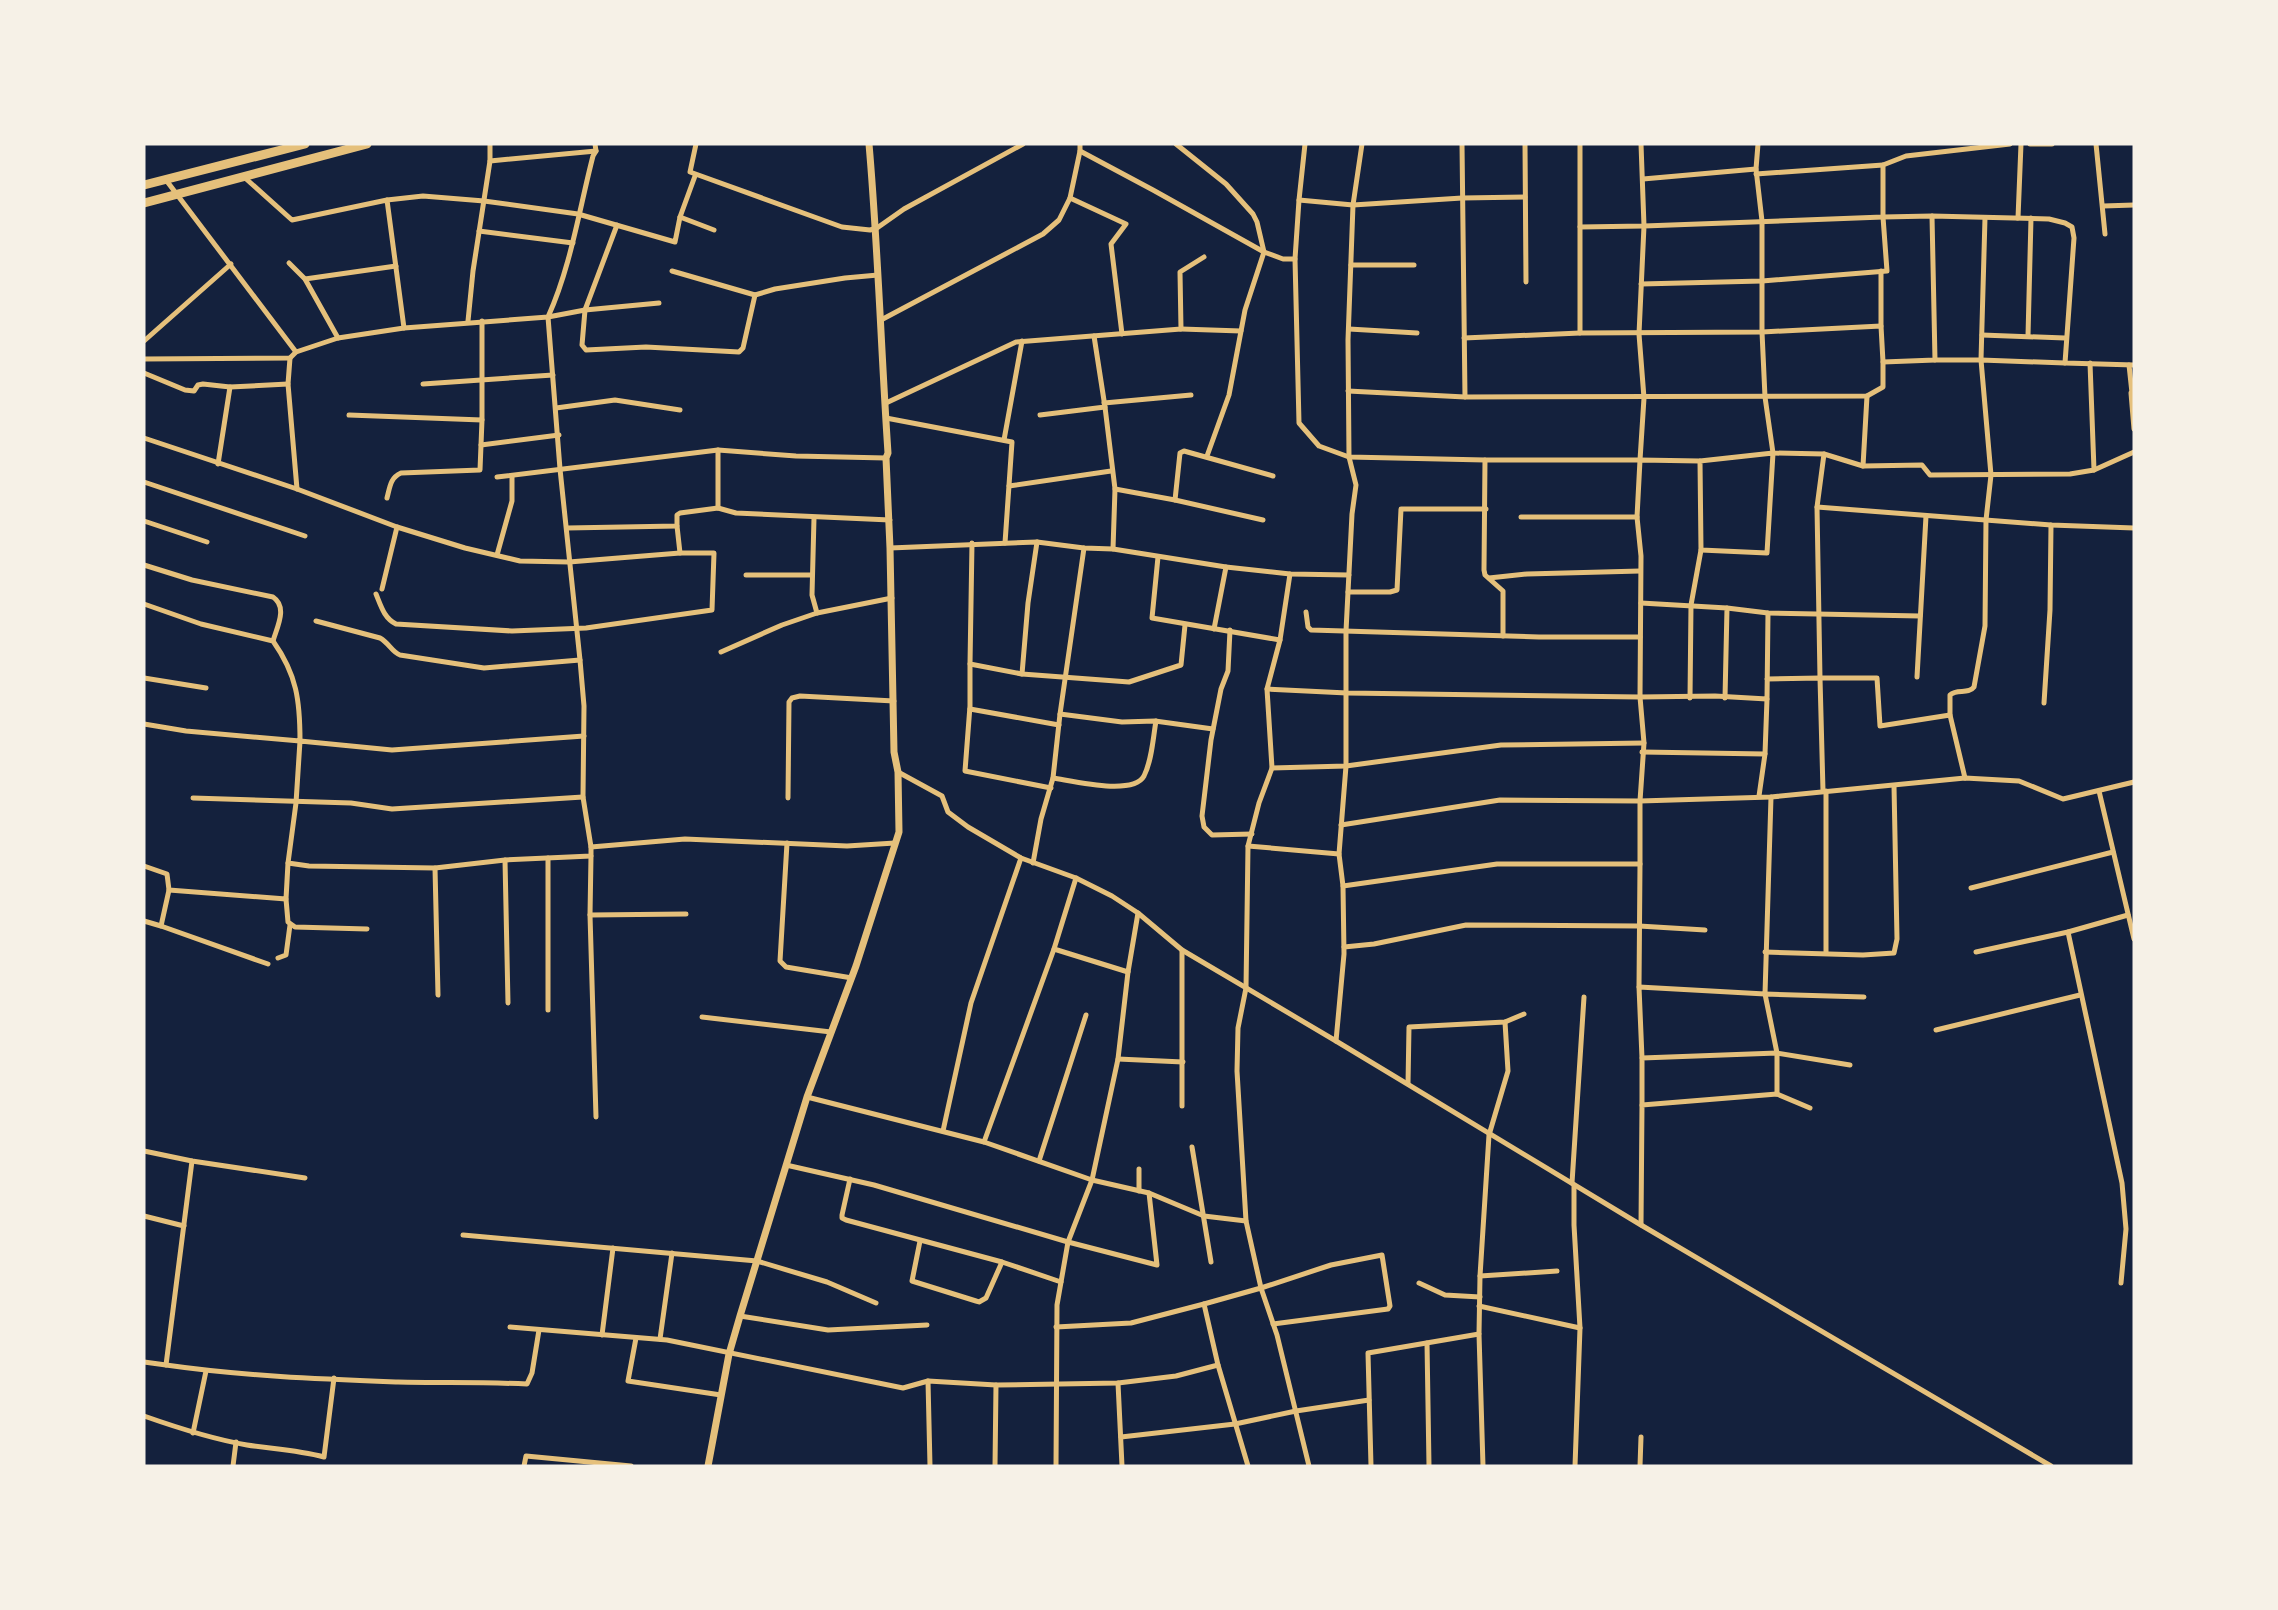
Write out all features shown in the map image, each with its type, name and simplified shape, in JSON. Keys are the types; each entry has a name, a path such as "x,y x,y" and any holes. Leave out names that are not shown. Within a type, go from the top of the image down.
{"main road":[{"path":"144,184 305,144"},
{"path":"144,203 367,144"}],"street":[{"path":"468,321 490,161 490,144"},
{"path":"595,144 596,151 578,214 573,243 556,299 548,317 560,470 584,706 583,797 591,847 590,915 596,1118"},
{"path":"696,144 690,172 695,176 718,181 842,227 870,230 1023,144"},
{"path":"708,1466 729,1354 740,1316 807,1097 852,978 899,832 898,772 894,752 886,403 877,228 869,144"},
{"path":"881,320 1047,232 1059,220 1070,198 1080,144"},
{"path":"1176,144 1226,184 1252,214 1257,222 1264,252 1245,310 1229,395 1207,456"},
{"path":"1305,144 1295,259 1299,423 1319,446 1349,457 1485,460 1700,461 1773,453 1824,454 1863,466 1922,465 1930,475 2070,474 2094,470 2134,452"},
{"path":"1336,1041 1344,947 1343,886 1339,854 1346,766 1346,631 1352,514 1356,485 1349,457 1349,329 1353,205 1362,144"},
{"path":"1462,144 1465,397"},
{"path":"1525,144 1526,282"},
{"path":"1580,144 1580,333"},
{"path":"1641,144 1644,226 1640,334 1644,398 1637,517 1641,556 1640,697 1644,743 1640,801 1638,987 1642,1058 1641,1225"},
{"path":"1701,550 1767,552 1773,453 1765,397 1762,332 1762,221 1756,171 1758,144"},
{"path":"1960,144 1960,151"},
{"path":"1643,179 1883,165 1906,156 2010,144"},
{"path":"2018,218 2021,144"},
{"path":"2030,144 2052,144"},
{"path":"2096,144 2105,234"},
{"path":"490,161 596,151"},
{"path":"1080,151 1264,252 1283,259 1295,259"},
{"path":"1641,284 1762,281 1887,271 1883,217 1883,165"},
{"path":"244,177 292,220 414,195 484,201 578,214 675,242 680,217 695,176"},
{"path":"166,179 296,352"},
{"path":"1299,200 1353,205 1462,198 1524,197"},
{"path":"1070,198 1126,224 1112,244 1122,334"},
{"path":"387,200 404,328"},
{"path":"2103,206 2134,205"},
{"path":"1580,227 1932,216 2031,218 2065,223 2072,227 2074,238 2064,363"},
{"path":"1932,216 1935,360"},
{"path":"680,217 714,230"},
{"path":"1965,778 1950,715 1950,695 1956,691 1969,691 1974,687 1984,626 1986,520 1991,475 1981,360 1985,218"},
{"path":"2028,336 2031,218"},
{"path":"617,225 585,310 582,345 586,350 645,347 735,353 742,351 755,295"},
{"path":"479,231 573,243"},
{"path":"1181,329 1180,272 1204,257"},
{"path":"289,263 305,279 338,338"},
{"path":"144,341 231,264"},
{"path":"1351,265 1414,265"},
{"path":"305,279 396,266"},
{"path":"672,271 755,295 787,287 878,275"},
{"path":"1348,391 1465,397 1867,396 1883,387 1881,271"},
{"path":"297,489 288,384 290,358 296,352 338,338 404,328 468,321 548,317 585,310 659,303"},
{"path":"387,498 394,476 401,473 480,470 482,321"},
{"path":"1464,338 1580,333 1762,332 1881,326"},
{"path":"886,403 1016,342 1181,329 1241,331"},
{"path":"1349,329 1417,333"},
{"path":"1982,335 2065,338"},
{"path":"1094,336 1115,489 1113,549"},
{"path":"1004,440 1022,341"},
{"path":"144,359 290,358"},
{"path":"1883,362 1981,360 2132,365 2134,429"},
{"path":"2090,363 2094,470"},
{"path":"144,373 185,390 194,391 198,385 203,384 230,387 288,384"},
{"path":"423,384 553,375"},
{"path":"218,464 230,387"},
{"path":"1040,415 1191,395"},
{"path":"1863,466 1867,396"},
{"path":"556,408 615,400 680,410"},
{"path":"349,415 482,420"},
{"path":"886,418 1012,442 1005,543"},
{"path":"481,445 559,435"},
{"path":"144,438 297,489 397,526 520,561 569,562 680,553 714,553 712,610 575,628 512,631 396,624 390,621 384,613 376,594"},
{"path":"497,477 718,450 796,456 886,458"},
{"path":"718,450 718,508"},
{"path":"1175,500 1180,453 1184,451 1273,476"},
{"path":"1824,454 1817,507 1826,953"},
{"path":"1485,460 1484,570 1489,579 1503,591 1503,636"},
{"path":"1690,698 1691,605 1701,550 1700,461"},
{"path":"1010,483 1111,471"},
{"path":"497,555 512,501 512,476"},
{"path":"144,482 305,536"},
{"path":"1115,489 1263,520"},
{"path":"1817,507 2051,525 2134,528"},
{"path":"680,553 677,515 680,513 718,508 736,513 890,520"},
{"path":"1348,592 1397,590 1401,509 1486,509"},
{"path":"1917,677 1926,516"},
{"path":"1521,517 1637,517"},
{"path":"814,518 812,595 817,613"},
{"path":"144,521 207,542"},
{"path":"2044,703 2050,610 2051,525"},
{"path":"382,589 397,526"},
{"path":"567,528 677,526"},
{"path":"890,548 1037,542 1113,549 1226,567 1290,574 1349,575"},
{"path":"1022,674 1028,603 1037,542"},
{"path":"972,543 970,709 965,771 1051,788"},
{"path":"1033,863 1041,819 1053,778 1084,548"},
{"path":"1158,557 1152,618 1280,640"},
{"path":"144,565 192,580 273,597 278,600 281,608 273,641"},
{"path":"1214,628 1226,567"},
{"path":"1489,579 1527,574 1640,571"},
{"path":"747,574 812,575"},
{"path":"1290,574 1280,640 1267,689 1272,768 1259,803 1248,846 1246,988 1238,1028 1237,1071 1246,1221 1261,1287 1273,1324 1310,1466"},
{"path":"721,652 817,613 892,598"},
{"path":"1641,603 1691,605 1768,613 1920,616"},
{"path":"144,604 201,624 273,641 286,659 294,680 300,710 300,741 286,899 290,925 286,955 278,958"},
{"path":"1725,698 1727,608"},
{"path":"1306,612 1308,627 1311,630 1640,638"},
{"path":"1759,796 1765,754 1768,613"},
{"path":"316,621 380,638 388,642 395,653 400,655 484,668 580,660"},
{"path":"970,664 1022,674 1129,682 1180,666 1185,625"},
{"path":"1230,630 1228,671 1221,689 1213,729 1202,816 1204,827 1212,835 1252,834"},
{"path":"144,678 206,688"},
{"path":"1767,679 1877,678 1880,726 1950,715"},
{"path":"1267,689 1347,693 1767,699"},
{"path":"788,798 789,702 792,698 800,696 894,700"},
{"path":"970,709 1059,725"},
{"path":"1060,714 1122,722 1156,721 1213,729"},
{"path":"1053,778 1120,787 1137,784 1143,779 1148,767 1156,721"},
{"path":"144,723 186,731 392,750 584,736"},
{"path":"1272,768 1346,766 1501,745 1644,743"},
{"path":"1642,752 1765,754"},
{"path":"898,772 942,796 948,812 969,827 1022,858 1076,878 1138,913 1182,951 2051,1466"},
{"path":"1341,825 1500,800 1640,801 1771,796 1965,778 2019,781 2063,799 2134,782"},
{"path":"1765,952 1863,956 1894,953 1897,939 1894,786"},
{"path":"2098,791 2134,939"},
{"path":"1771,796 1765,994 1778,1053 1777,1094"},
{"path":"193,798 351,803 392,808 583,797"},
{"path":"591,847 685,839 847,846 896,843"},
{"path":"787,843 780,961 786,967 852,978"},
{"path":"1248,846 1339,854"},
{"path":"1971,888 2113,852"},
{"path":"288,863 309,866 435,868 505,860 591,856"},
{"path":"548,858 548,1010"},
{"path":"943,1131 971,1003 1022,858"},
{"path":"505,860 508,1003"},
{"path":"1343,886 1497,864 1640,864"},
{"path":"144,866 167,874 169,890 160,926"},
{"path":"435,868 438,995"},
{"path":"984,1142 1054,949 1076,878"},
{"path":"169,890 286,899"},
{"path":"1056,1466 1057,1305 1068,1242 1092,1180 1118,1059 1128,972 1138,913"},
{"path":"590,915 687,914"},
{"path":"1976,952 2068,932 2128,915"},
{"path":"144,921 268,964"},
{"path":"290,925 367,929"},
{"path":"1344,947 1374,944 1466,925 1639,926 1705,930"},
{"path":"2068,932 2122,1183 2126,1229 2121,1282"},
{"path":"1054,949 1128,972"},
{"path":"1182,951 1182,1106"},
{"path":"1638,987 1864,997"},
{"path":"1936,1030 2080,995"},
{"path":"1575,1466 1581,1328 1573,1184 1584,997"},
{"path":"1408,1084 1409,1027 1505,1022 1524,1014"},
{"path":"1039,1161 1086,1015"},
{"path":"702,1017 831,1032"},
{"path":"1483,1466 1479,1334 1480,1276 1489,1135 1508,1071 1505,1022"},
{"path":"1642,1058 1778,1053 1850,1065"},
{"path":"1118,1059 1183,1062"},
{"path":"1642,1104 1777,1094 1810,1108"},
{"path":"807,1097 984,1142 1092,1180 1149,1193 1204,1216 1246,1221"},
{"path":"1192,1147 1211,1262"},
{"path":"144,1151 192,1161 305,1178"},
{"path":"166,1365 192,1161"},
{"path":"786,1165 850,1179 1068,1242 1157,1265 1149,1193"},
{"path":"1139,1168 1139,1191"},
{"path":"850,1179 842,1218 1061,1282"},
{"path":"144,1216 184,1226"},
{"path":"463,1235 757,1261 827,1282 876,1303"},
{"path":"920,1241 912,1281 976,1301 986,1298 1002,1263"},
{"path":"602,1335 613,1248"},
{"path":"660,1339 672,1253"},
{"path":"1056,1328 1131,1323 1204,1304 1331,1265 1381,1255 1384,1257 1389,1308 1273,1324"},
{"path":"1480,1276 1557,1271"},
{"path":"1419,1283 1445,1295 1480,1297"},
{"path":"1204,1304 1218,1365 1248,1466"},
{"path":"1479,1306 1581,1328"},
{"path":"740,1316 828,1330 927,1325"},
{"path":"510,1327 660,1339 903,1388 928,1381 996,1385 1118,1383 1176,1376 1218,1365"},
{"path":"144,1362 206,1371 400,1382 469,1381 526,1384 532,1373 539,1330"},
{"path":"1371,1466 1368,1353 1479,1334"},
{"path":"636,1338 628,1381 721,1395"},
{"path":"1427,1343 1429,1466"},
{"path":"192,1432 206,1371"},
{"path":"144,1416 192,1432 236,1442 292,1449 324,1456 334,1378"},
{"path":"928,1381 930,1466"},
{"path":"1118,1383 1122,1466"},
{"path":"995,1466 996,1385"},
{"path":"1121,1437 1235,1424 1296,1411 1369,1400"},
{"path":"1640,1466 1641,1437"},
{"path":"233,1466 236,1442"},
{"path":"524,1466 526,1456 631,1466"}]}
